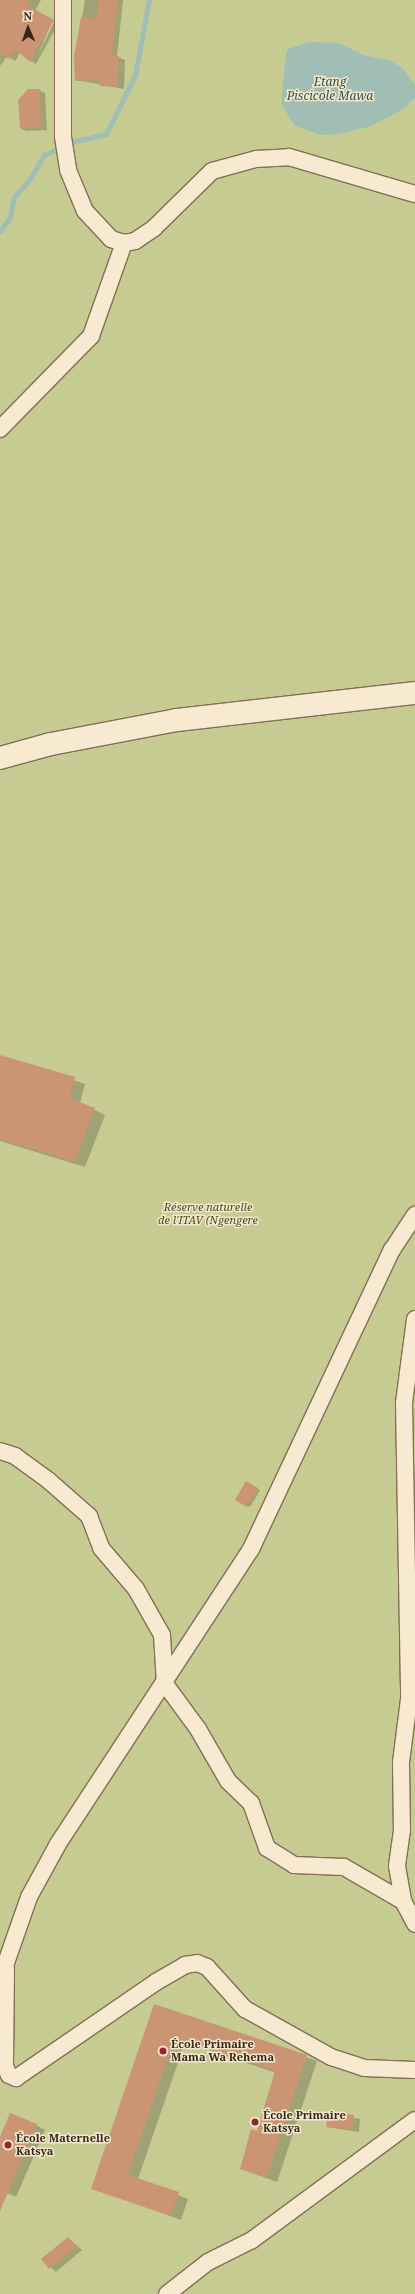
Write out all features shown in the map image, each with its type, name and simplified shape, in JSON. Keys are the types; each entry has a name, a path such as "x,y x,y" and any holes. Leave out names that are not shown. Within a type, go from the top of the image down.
{"street":[{"path":"63,0 63,137 72,186 84,211 107,235 124,243"},
{"path":"0,429 91,336 124,243 154,228 212,171 256,159 289,157 415,194"},
{"path":"0,758 51,744 177,720 415,693"},
{"path":"0,1980 6,1959 29,1897 58,1844 165,1684 203,1618 251,1550 392,1250 415,1215"},
{"path":"415,1319 404,1403 408,1699 401,1762 402,1830 397,1866 403,1901 415,1924"},
{"path":"0,1451 15,1456 48,1480 89,1516 101,1548 136,1589 162,1635 165,1684 198,1729 228,1781 251,1803 267,1848 294,1865 344,1867 403,1901"},
{"path":"6,1959 5,2066 9,2075 16,2078 156,1982 185,1964 197,1963 207,1967 245,2009 332,2057 364,2068 415,2070"},
{"path":"167,2294 208,2262 252,2240 415,2120"}],"green space":[{"name":"Réserve naturelle de l'ITAV (Ngengere","path":"0,0 415,0 415,85 403,68 389,60 364,55 340,43 286,54 285,76 410,104 415,98 415,2294 0,2294"}],"water":[{"name":"Etang Piscicole Mawa","path":"309,42 340,43 364,55 389,60 403,68 415,85 415,98 405,108 369,127 338,134 321,135 295,126 281,104 286,54 288,49"}],"building":[{"path":"0,0 30,0 27,5 54,20 30,62 16,50 9,59 0,53"},
{"path":"99,0 118,0 112,56 119,56 118,87 100,86 100,80 75,81 74,57 81,17 96,19"},
{"path":"28,89 40,89 41,128 20,128 18,100"},
{"path":"0,1055 75,1077 69,1098 95,1108 75,1162 0,1139"},
{"path":"246,1481 258,1488 247,1507 235,1500"},
{"path":"154,2004 307,2055 267,2177 240,2169 251,2129 257,2131 275,2071 175,2037 128,2175 179,2192 171,2216 91,2189"},
{"path":"328,2112 354,2115 353,2130 326,2127"},
{"path":"10,2113 37,2124 0,2211 0,2137"},
{"path":"68,2237 77,2247 49,2269 41,2259"}],"waterway":[{"path":"0,231 10,217 14,197 30,179 44,155 76,141 106,134 135,75 149,0"}],"place":[{"name":"École Primaire Mama Wa Rehema","path":"163,2051"},
{"name":"École Primaire Katsya","path":"255,2122"},
{"name":"École Maternelle Katsya","path":"8,2145"}]}
